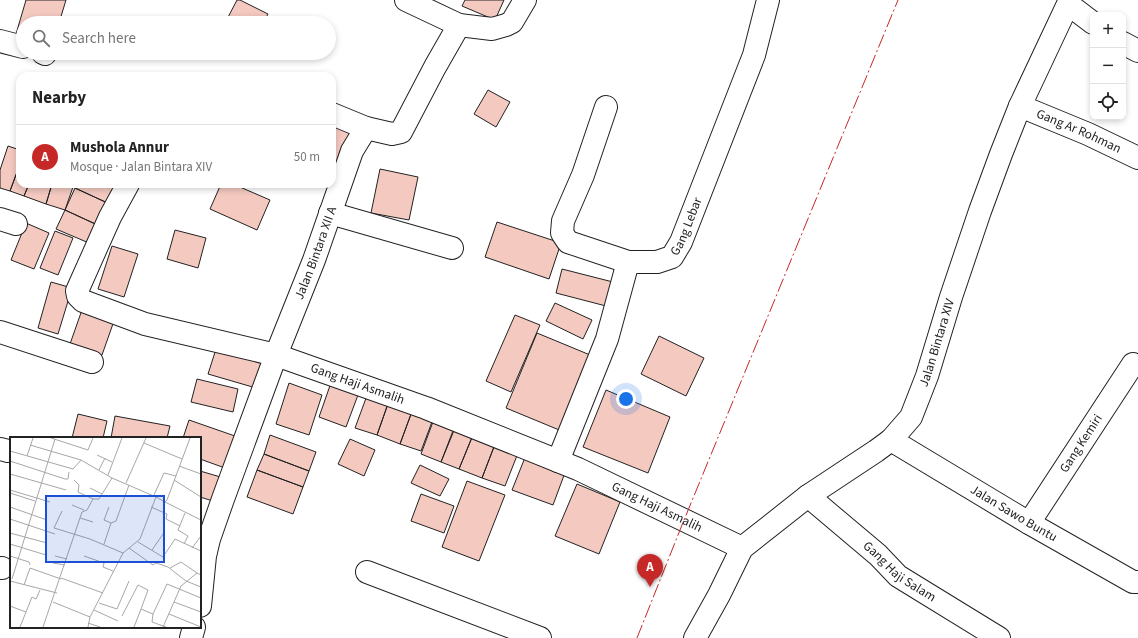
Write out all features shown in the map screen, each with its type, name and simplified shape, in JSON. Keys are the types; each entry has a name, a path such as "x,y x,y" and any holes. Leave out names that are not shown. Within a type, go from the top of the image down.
{"street":[{"path":"406,0 460,24 492,29 512,22 525,0"},
{"name":"Gang Lebar","path":"606,107 583,175 563,221 562,233 568,242 628,262 657,262 672,257 681,242 754,55 768,0"},
{"name":"Jalan Bintara XIV","path":"695,638 720,595 742,548 808,496 891,440 911,416 924,383 950,297 980,211 1020,106 1065,2 1090,21"},
{"path":"336,116 366,128 392,134 401,132 435,67 460,24"},
{"path":"0,41 16,45"},
{"path":"1126,45 1138,51"},
{"name":"Gang Ar Rohman","path":"1020,106 1088,134 1138,158"},
{"name":"Jalan Bintara XII A","path":"201,594 205,556 209,539 223,498 276,355 314,260 352,151 366,128"},
{"name":"Gang Haji Asmalih","path":"126,188 110,218 77,291 78,296 83,301 145,324 276,355 426,408 578,469 742,548"},
{"path":"330,213 452,248"},
{"path":"558,461 607,339 628,262"},
{"path":"0,332 92,362"},
{"name":"Gang Kemiri","path":"1029,523 1133,364"},
{"name":"Jalan Sawo Buntu","path":"891,440 1029,523 1133,582 1138,582"},
{"name":"Gang Haji Salam","path":"808,496 878,555 898,576 999,638"},
{"path":"367,572 540,638"},
{"path":"191,638 194,628"}],"building":[{"path":"26,0 66,0 61,16 21,16"},
{"path":"237,0 240,0 268,14 267,16 229,16"},
{"path":"465,0 504,0 495,20 462,6"},
{"path":"488,90 510,102 496,127 474,114"},
{"path":"336,125 354,135 336,167"},
{"path":"8,146 16,149 16,175 10,191 0,188 0,170"},
{"path":"380,169 418,177 409,220 371,213"},
{"path":"16,175 16,188 27,188 24,196 10,191"},
{"path":"27,188 51,188 46,204 24,196"},
{"path":"51,188 73,188 65,210 46,204"},
{"path":"75,188 117,188 114,206"},
{"path":"75,188 114,206 104,228 65,210"},
{"path":"219,188 242,188 270,200 257,230 210,209"},
{"path":"65,210 104,228 96,246 56,229"},
{"path":"497,222 561,243 549,279 485,257"},
{"path":"26,223 49,233 34,269 11,260"},
{"path":"175,230 206,238 198,268 167,259"},
{"path":"55,231 73,238 58,275 40,268"},
{"path":"112,246 138,254 124,297 98,289"},
{"path":"562,269 613,282 606,306 556,293"},
{"path":"51,282 72,288 58,334 38,328"},
{"path":"555,303 592,320 583,339 546,321"},
{"path":"83,307 115,318 102,355 70,344"},
{"path":"515,315 540,325 511,392 486,381"},
{"path":"537,333 595,357 564,432 506,408"},
{"path":"659,336 704,358 686,396 641,374"},
{"path":"217,346 264,360 256,388 208,374"},
{"path":"333,377 361,387 346,427 319,417"},
{"path":"197,379 238,389 233,412 191,402"},
{"path":"289,383 322,395 309,435 276,424"},
{"path":"369,390 390,398 377,435 355,428"},
{"path":"606,390 670,417 648,473 583,447"},
{"path":"390,398 414,406 400,444 377,435"},
{"path":"414,406 435,414 421,451 400,444"},
{"path":"78,414 107,421 103,437 72,437"},
{"path":"115,416 170,426 167,437 111,437"},
{"path":"434,419 455,428 441,462 421,454"},
{"path":"189,420 235,436 225,468 201,459 201,437 183,437"},
{"path":"456,423 475,430 459,469 441,462"},
{"path":"475,430 497,439 482,478 459,469"},
{"path":"270,435 316,452 309,471 264,454"},
{"path":"350,439 375,450 364,476 338,464"},
{"path":"497,439 520,448 505,486 482,478"},
{"path":"264,454 309,471 303,487 257,470"},
{"path":"526,455 566,470 553,505 512,490"},
{"path":"420,465 449,479 440,496 411,483"},
{"path":"257,470 303,487 293,514 247,497"},
{"path":"201,471 224,478 216,502 201,497"},
{"path":"467,481 505,495 479,561 442,547"},
{"path":"577,484 620,502 599,554 555,536"},
{"path":"421,494 454,506 444,533 411,521"}],"power":[{"path":"637,638 898,0"}],"place":[{"name":"Mushola Annur","path":"650,587"}]}
